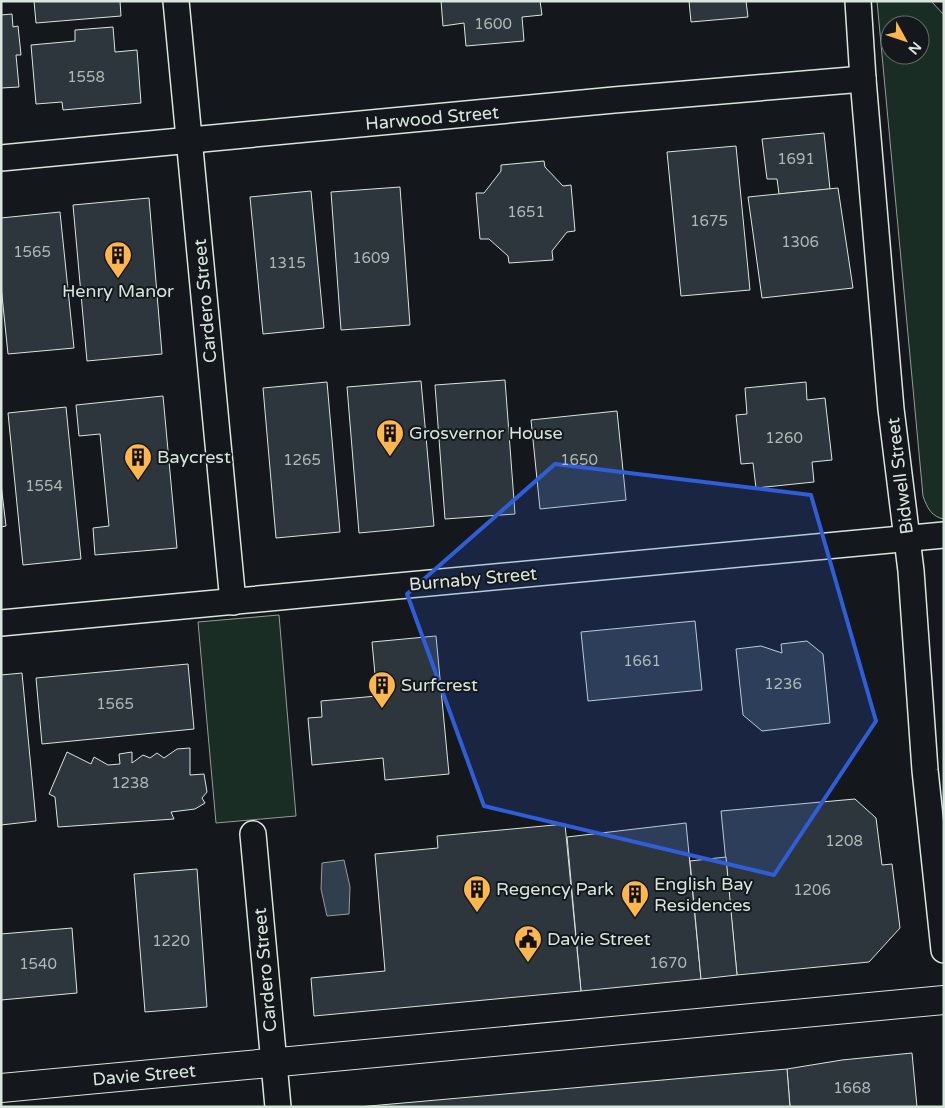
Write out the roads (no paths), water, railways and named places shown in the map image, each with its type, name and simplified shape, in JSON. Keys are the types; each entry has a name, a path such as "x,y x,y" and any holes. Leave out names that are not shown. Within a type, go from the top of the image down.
{"main road":[{"name":"Davie Street","path":"1,1088 944,1000"}],"street":[{"name":"Cardero Street","path":"176,1 233,602"},
{"name":"Bidwell Street","path":"858,1 892,409 907,539 925,770 944,950"},
{"name":"Harwood Street","path":"1,158 863,79"},
{"name":"Burnaby Street","path":"1,623 944,535"},
{"name":"Cardero Street","path":"253,834 278,1107"}],"water":[{"path":"344,860 350,887 349,914 327,916 321,889 322,863"}],"place":[{"name":"Henry Manor","path":"118,279"},
{"name":"Grosvernor House","path":"390,457"},
{"name":"Baycrest","path":"138,481"},
{"name":"Surfcrest","path":"382,709"},
{"name":"Regency Park","path":"477,913"},
{"name":"English Bay Residences","path":"635,918"},
{"name":"Davie Street","path":"528,963"}]}
